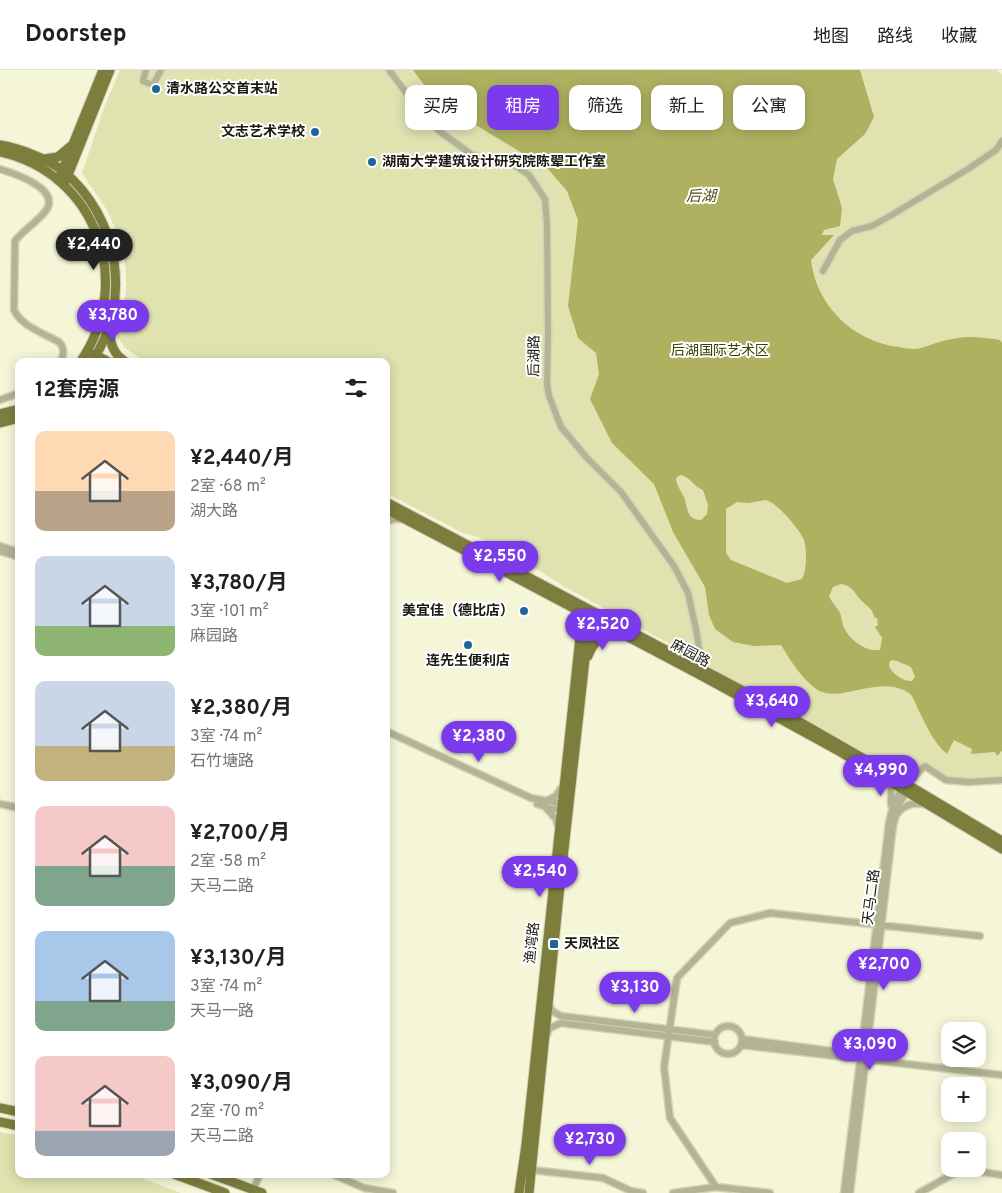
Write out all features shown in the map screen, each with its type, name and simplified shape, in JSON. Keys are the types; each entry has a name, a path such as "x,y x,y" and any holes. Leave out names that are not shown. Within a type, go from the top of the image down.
{"main road":[{"path":"61,182 75,139 103,70"},
{"path":"76,183 72,172 74,161 110,70"},
{"path":"40,159 58,157 68,150 75,139"},
{"path":"0,145 40,159 65,173 76,183 99,214 110,240 116,271 110,341 115,352 121,358"},
{"path":"0,152 43,168 61,182 88,215 98,236 105,260 106,284 104,305 93,352"},
{"path":"65,173 74,161"},
{"path":"93,352 112,317"},
{"path":"93,352 114,358"},
{"path":"0,414 15,410"},
{"path":"0,423 15,419"},
{"name":"麻园路","path":"390,509 562,603 587,612 624,635 770,705 1002,842"},
{"name":"麻园路","path":"390,509 703,673 884,778 906,787 928,804 1002,849"},
{"path":"562,603 570,611 576,623 578,653"},
{"name":"渔湾路","path":"519,1193 526,1145 558,834 565,807 565,778 578,653 587,612"},
{"name":"渔湾路","path":"529,1193 565,807 584,666 587,612"},
{"path":"584,666 591,648 600,638 610,634 624,635"},
{"path":"0,1108 15,1111"},
{"path":"0,1122 15,1125"},
{"path":"185,1178 225,1193"},
{"path":"222,1178 258,1191"}],"street":[{"path":"146,70 143,81 151,85 156,82 161,70"},
{"name":"后湖路","path":"389,70 408,96 439,132 471,154 488,161 514,165 529,175 545,199 548,263 547,384 550,396 562,427 587,458 621,492 674,566 688,593 703,673"},
{"path":"823,271 840,240 852,231 872,226 968,170 996,150 1002,141"},
{"path":"0,169 13,173 38,186 45,192 48,199 48,207 15,241 14,310 24,323 59,342 64,354 62,358"},
{"path":"0,400 15,394"},
{"path":"390,521 397,519 407,520"},
{"path":"0,546 15,551"},
{"path":"0,551 15,556"},
{"path":"390,734 538,802 548,809 556,819 558,834"},
{"path":"892,815 894,802 925,766 946,780 969,782 1002,780"},
{"path":"538,802 549,800 556,796 565,778"},
{"path":"884,778 891,789 892,815"},
{"path":"0,802 15,806"},
{"path":"538,802 565,807"},
{"path":"892,815 910,804 928,804"},
{"name":"天马二路","path":"850,1193 863,1058 892,815"},
{"path":"716,1187 670,1118 664,1067 677,978 730,922 770,912 980,936"},
{"path":"548,999 552,1011 561,1016 669,1033"},
{"path":"544,1039 550,1028 561,1023 715,1038"},
{"path":"730,1027 738,1031 742,1042 737,1051 728,1054 720,1052 715,1038 722,1028 730,1027"},
{"path":"742,1042 1002,1075"},
{"path":"863,1058 1002,1071"},
{"path":"844,1193 863,1058"},
{"path":"532,1170 602,1178 630,1191 643,1193"},
{"path":"919,1193 953,1174 969,1170 1002,1175"},
{"path":"258,1191 260,1178"},
{"path":"341,1178 364,1188 393,1193"},
{"path":"673,1193 716,1187 770,1193"}],"green space":[{"name":"后湖国际艺术区","path":"120,70 996,70 1002,74 1002,778 969,780 947,778 926,763 905,779 672,645 563,586 514,554 480,538 463,533 390,495 390,358 140,358 125,348 118,338 117,332 126,293 124,254 107,210 82,173 105,105"},
{"path":"0,1132 15,1135 15,1178 142,1178 181,1193 0,1193"}],"water":[{"name":"后湖","path":"413,70 860,70 874,117 865,134 837,159 833,179 842,208 840,226 824,230 822,235 834,235 811,260 814,277 821,292 829,306 840,319 867,338 883,344 914,349 954,338 968,337 1000,340 1002,343 1002,751 997,756 995,752 971,754 972,749 954,740 947,754 930,733 909,693 885,686 836,694 826,693 816,689 805,679 796,669 781,645 754,646 733,642 715,629 709,615 705,587 673,532 654,484 612,443 590,399 599,374 596,353 578,338 568,306 578,220 567,191 548,169 477,126 477,85 424,85","holes":["682,475 703,490 708,505 707,514 701,520 693,518 688,513 684,497 676,479","765,500 781,510 804,540 806,565 802,579 787,583 731,560 726,553 726,509 737,502 749,503","841,584 852,589 872,610 875,618 877,618 878,625 875,627 882,638 880,650 869,649 859,645 847,633 840,613 829,596 833,587","893,660 911,667 915,677 912,681 895,675 889,666 890,661"]}],"place":[{"name":"清水路公交首末站","path":"156,89"},
{"name":"文志艺术学校","path":"315,132"},
{"name":"湖南大学建筑设计研究院陈翚工作室","path":"372,162"},
{"name":"美宜佳（德比店）","path":"524,611"},
{"name":"连先生便利店","path":"468,645"},
{"name":"天凤社区","path":"554,944"}]}
